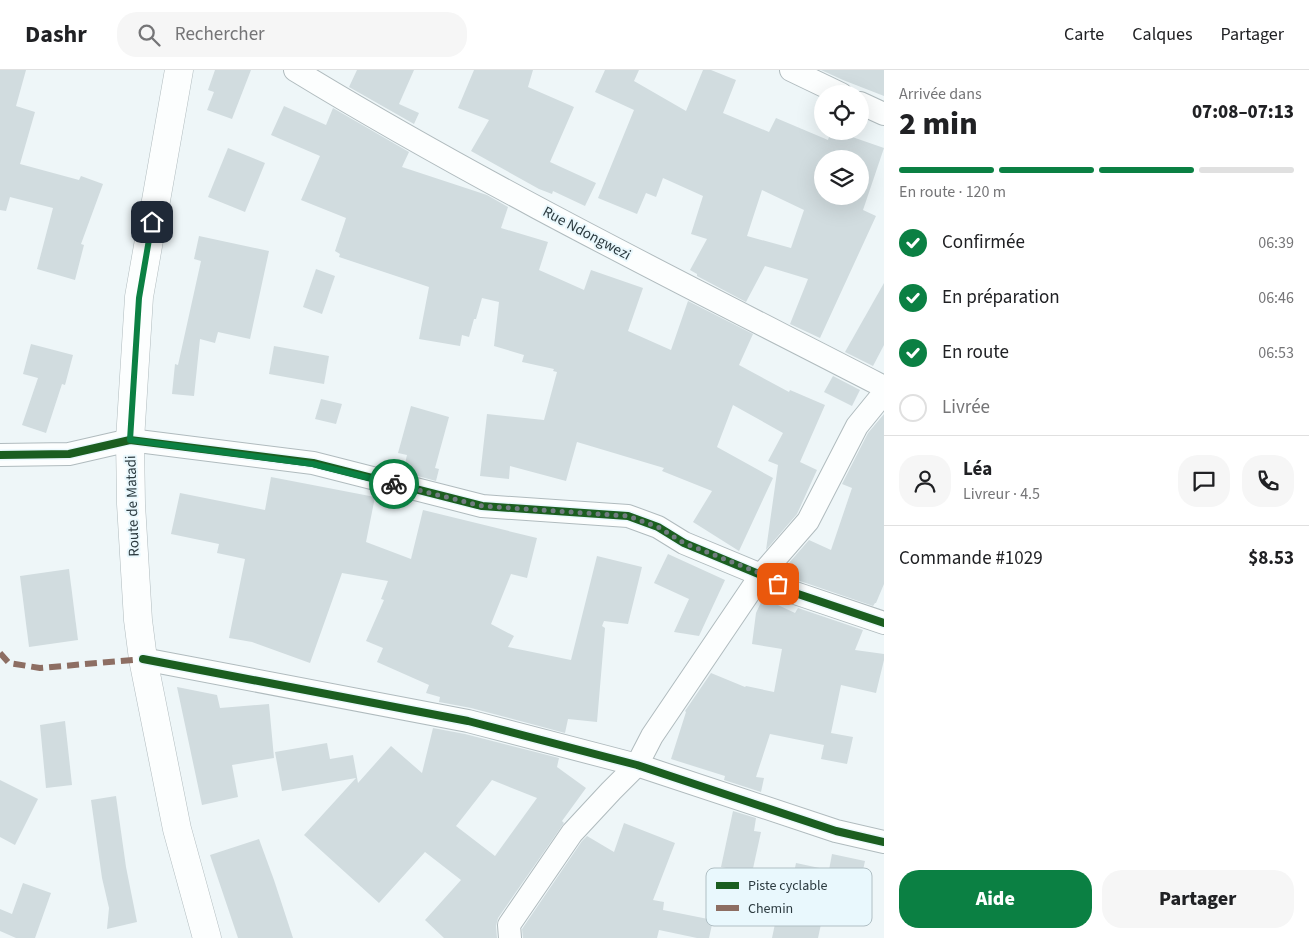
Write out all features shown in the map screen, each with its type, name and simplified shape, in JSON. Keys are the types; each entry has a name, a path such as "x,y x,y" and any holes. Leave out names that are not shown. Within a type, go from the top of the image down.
{"highway":[{"name":"Route de Matadi","path":"179,70 139,298 130,440 131,504 137,610 143,659 177,829 207,938"}],"street":[{"name":"Rue Ndongwezi","path":"295,70 347,102 568,224 884,387"},
{"path":"791,70 822,85"},
{"path":"869,107 884,114"},
{"path":"510,938 509,925 572,833 610,790 637,765 652,736 762,574 808,521 857,426 879,399 884,396"},
{"path":"0,455 69,454 130,440 313,464 482,506 628,516 658,527 684,543 762,574 795,592 884,623"},
{"path":"143,659 468,721 637,765 836,831 884,842"}],"building":[{"path":"0,70 26,70 16,106 35,112 20,164 79,180 81,176 103,184 81,244 84,245 75,280 37,269 53,208 10,197 6,211 0,210"},
{"path":"215,70 251,70 232,119 207,110 214,92 208,90"},
{"path":"357,70 414,70 399,104 419,113 414,124 349,87"},
{"path":"474,70 533,70 528,87 574,107 550,162 596,183 585,206 553,191 552,194 539,189 471,151 489,120 458,108"},
{"path":"605,70 639,70 634,81 686,111 703,70 711,70 736,80 723,113 769,132 776,118 814,134 814,140 861,140 884,148 869,192 869,150 814,150 814,205 865,205 863,210 876,216 820,338 790,324 808,279 765,266 746,302 697,276 697,274 690,270 707,239 691,234 703,196 663,178 656,197 646,193 637,214 598,198 634,110 595,92","holes":["762,190 804,210 791,248 747,236"]},
{"path":"821,70 884,70 884,96 869,90 869,85 856,85"},
{"path":"284,106 326,125 333,108 409,152 402,167 487,195 508,207 501,228 548,242 539,270 584,290 591,270 643,288 628,331 671,350 688,301 753,334 739,365 789,392 790,390 825,405 800,462 817,470 797,514 766,550 778,465 768,461 783,433 733,405 717,447 773,478 739,551 693,522 712,491 662,471 664,468 577,442 566,481 510,466 509,479 480,476 487,414 544,420 557,372 553,371 554,369 522,362 524,355 494,346 499,302 482,298 469,337 462,335 460,346 419,339 429,287 339,257 340,254 335,251 346,218 301,200 320,156 271,135"},
{"path":"228,148 265,163 245,212 208,197"},
{"path":"199,236 269,251 250,339 218,332 215,343 200,339 194,396 172,394 175,364 178,365 201,261 194,259"},
{"path":"316,269 335,276 322,314 303,307"},
{"path":"884,283 884,345 873,366 845,352"},
{"path":"31,344 73,355 65,385 62,384 46,433 22,425 38,378 23,374"},
{"path":"274,346 329,356 324,384 269,374"},
{"path":"833,376 860,390 852,406 824,392"},
{"path":"321,399 342,404 336,424 315,419"},
{"path":"411,406 449,417 435,468 439,469 436,481 403,472 407,455 398,453"},
{"path":"884,414 884,584 873,606 800,581 782,571 809,540 831,550 852,488 842,484 868,433"},
{"path":"271,477 375,497 366,542 411,559 423,510 537,538 527,578 511,574 491,624 514,636 508,647 571,660 597,556 642,567 628,624 604,621 602,626 605,628 597,722 568,719 565,733 471,708 439,702 440,697 426,693 429,685 377,662 383,648 366,641 384,600 381,599 388,581 342,573 310,663 252,642 229,638 245,559 217,553 219,544 171,534 180,493 265,510"},
{"path":"668,554 725,580 699,636 674,632 689,599 654,583"},
{"path":"69,569 78,640 29,647 20,576"},
{"path":"763,598 795,613 798,608 863,630 855,650 884,654 884,660 876,693 841,685 831,733 853,737 847,764 821,759 824,745 770,734 756,777 764,778 761,792 724,780 725,776 671,759 685,711 711,673 745,687 774,692 782,649 752,644 756,613"},
{"path":"177,687 217,695 220,708 269,704 274,758 232,765 238,797 202,805"},
{"path":"65,721 72,785 46,788 40,725"},
{"path":"433,728 465,734 559,758 557,767 586,788 498,918 496,926 497,938 444,938 425,920 461,880 425,852 379,903 304,835 356,778 282,791 275,752 327,743 330,759 353,755 358,783 391,746 422,773","holes":["492,780 537,798 495,856 456,826"]},
{"path":"0,780 38,799 15,845 0,837"},
{"path":"116,796 126,867 137,922 107,929 109,908 102,878 91,800"},
{"path":"733,811 756,818 754,831 761,832 753,868 721,867"},
{"path":"624,823 675,843 653,900 664,902 663,910 706,919 706,926 712,926 709,938 697,938 659,930 657,938 523,938 522,929 587,836 614,852"},
{"path":"259,839 293,938 238,938 210,855"},
{"path":"832,854 865,861 863,868 829,868"},
{"path":"796,863 820,868 795,868"},
{"path":"23,883 51,893 35,938 16,938 0,931 0,909 12,914"},
{"path":"775,926 821,926 818,938 772,938"}],"marked path":[{"path":"0,653 9,663 40,668 143,659"}],"cycle path":[{"path":"0,455 69,454 130,440 313,463 482,506 628,516 658,527 684,543 761,575 795,593 884,623"},
{"path":"143,659 468,721 637,765 836,831 884,842"}],"way so far":[{"path":"394,484 482,506 628,516 658,527 684,543 762,574 778,584"}],"route":[{"path":"152,222 139,298 130,440 313,464 394,484"}]}
